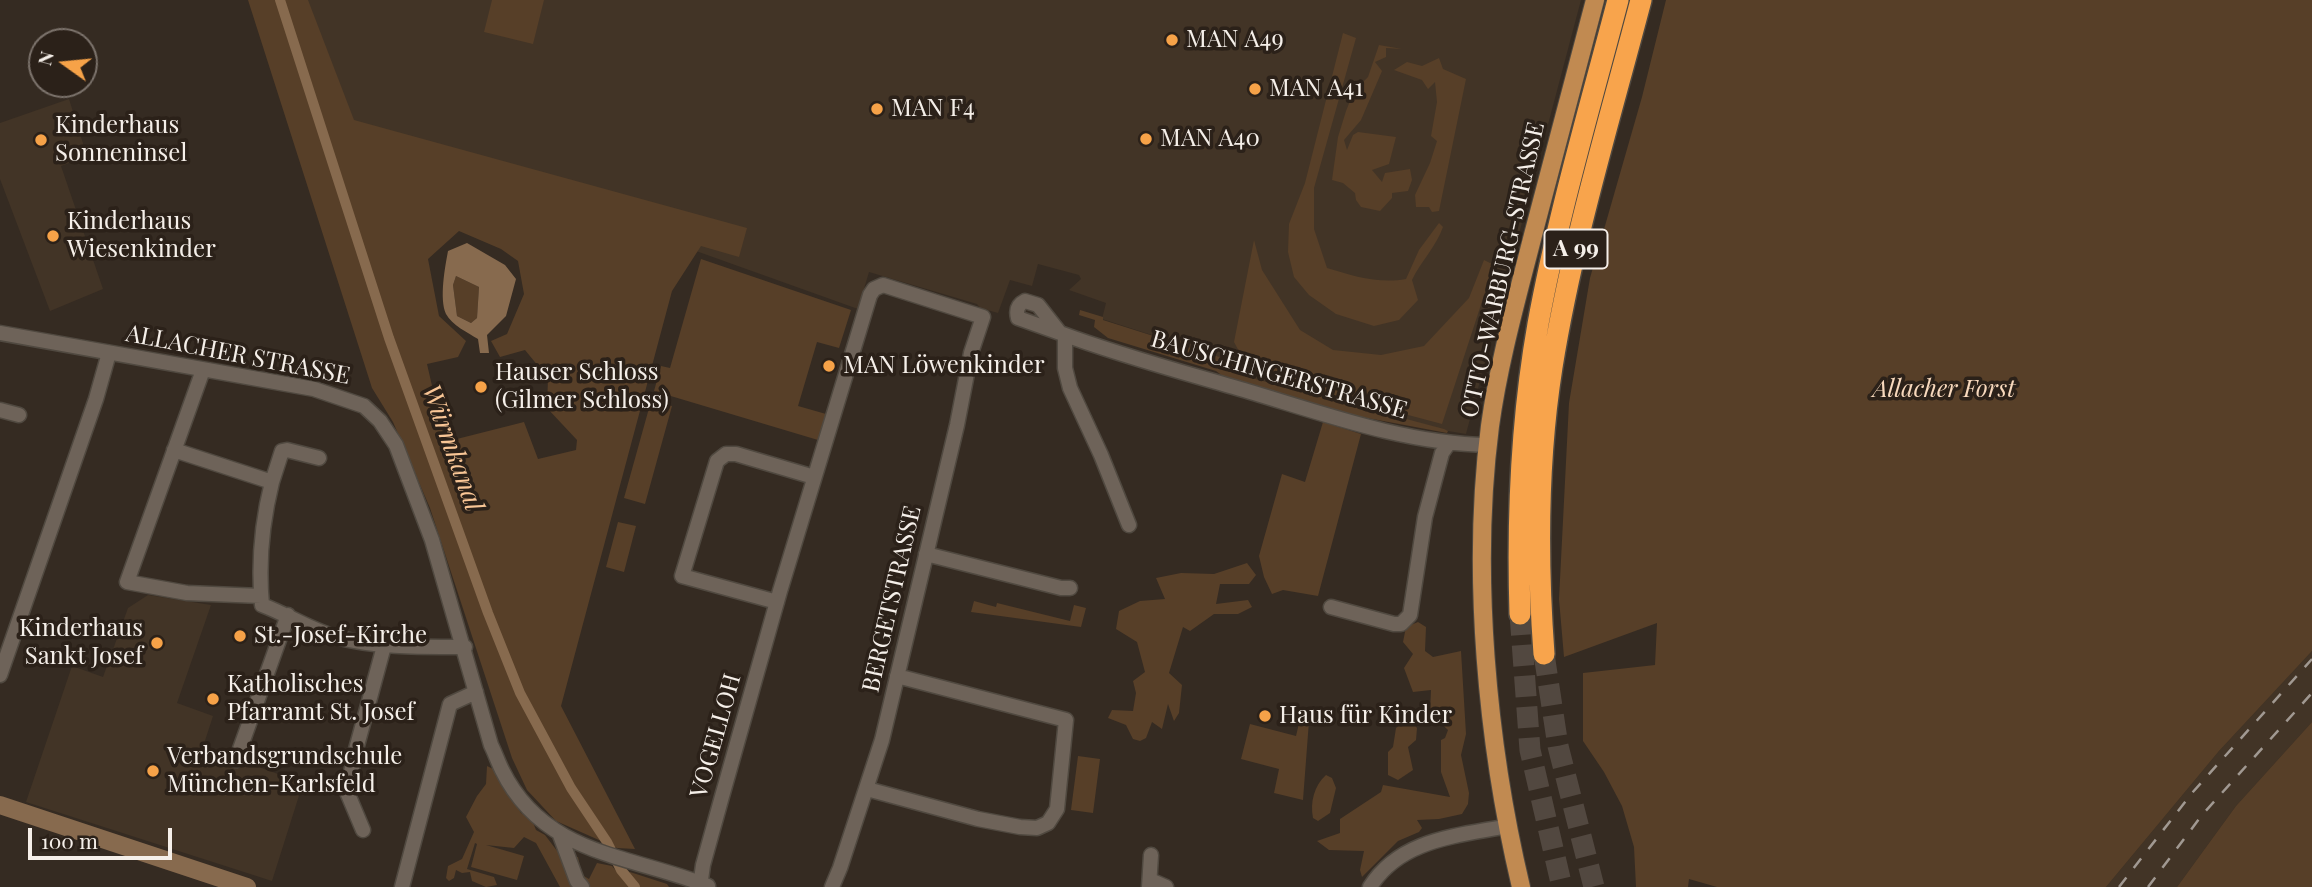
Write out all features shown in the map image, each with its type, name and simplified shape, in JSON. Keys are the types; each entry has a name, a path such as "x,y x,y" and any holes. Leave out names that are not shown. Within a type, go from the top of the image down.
{"highway":[{"name":"A 99","path":"1520,614 1518,546 1521,464 1538,325 1558,233 1618,0"},
{"name":"A 99","path":"1544,654 1539,530 1541,459 1552,369 1566,288 1641,0"}],"main road":[{"name":"OTTO-WARBURG-STRASSE","path":"1521,887 1508,826 1495,741 1485,635 1483,502 1498,381 1595,0"}],"street":[{"name":"VOGELLOH","path":"703,886 721,800 814,477 870,295 883,285 983,317"},
{"name":"BERGETSTRASSE","path":"832,887 882,740 957,425 971,354 983,317"},
{"name":"ALLACHER STRASSE","path":"0,333 326,391 363,406 380,421 396,445 432,540 491,745 502,771 527,806 545,825 560,835 598,852 703,886"},
{"name":"BAUSCHINGERSTRASSE","path":"1129,525 1070,388 1065,368 1063,334 1323,414 1391,432 1449,443 1488,445"},
{"path":"0,675 96,399 109,353"},
{"path":"203,370 127,582 187,593 261,596"},
{"path":"0,410 19,415"},
{"path":"1331,607 1394,624 1401,624 1410,615 1425,517 1442,453 1449,443"},
{"path":"174,450 272,482"},
{"path":"319,458 282,451 264,514 260,548 262,605 333,636 384,646 464,647"},
{"path":"777,603 682,576 718,461 726,454 736,454 814,477"},
{"path":"926,554 1060,588 1070,588"},
{"path":"236,760 288,615"},
{"path":"363,830 347,792 384,646"},
{"path":"867,789 978,819 1020,827 1037,828 1048,823 1057,809 1066,720 897,676"},
{"path":"401,887 450,704 477,692"},
{"path":"1370,887 1386,866 1414,848 1508,826"},
{"name":"ALLACHER STRASSE","path":"560,835 577,881 582,887"},
{"path":"1151,855 1150,883 1166,887"}],"shaded area":[{"path":"305,0 1581,0 1466,434 1248,377 1223,358 1102,319 1106,303 1069,290 1081,279 1079,275 1038,264 1032,286 1010,280 998,313 980,308 977,304 869,272 858,309 347,126"},
{"name":"Kinderhaus Wiesenkinder","path":"69,99 87,156 61,166 103,289 50,311 0,179 0,123"},
{"path":"467,243 505,265 516,279 506,316 487,335 489,353 480,353 478,339 456,325 446,314 443,292 448,251","holes":["456,276 479,287 477,318 471,323 457,316 453,285"]},
{"name":"Verbandsgrundschule München-Karlsfeld","path":"148,595 211,605 177,703 213,716 203,747 303,783 272,881 26,802 72,666 103,677 128,608"},
{"path":"2312,651 2312,722 2236,806 2177,887 2106,887 2219,751"}],"green space":[{"path":"248,0 308,0 354,120 747,228 739,257 701,246 672,291 561,706 635,849 617,848 556,821 527,790 512,758 430,508 393,422 372,388","holes":["459,231 501,249 518,261 524,294 507,334 491,341 500,357 525,350 548,378 547,408 577,440 576,450 538,459 524,422 445,442 427,364 458,357 466,341 439,316 428,259"]},
{"path":"492,0 544,0 533,44 484,32"},
{"name":"Allacher Forst","path":"1666,0 2312,0 2312,651 2219,751 2106,887 1717,887 1689,879 1688,887 1636,887 1634,847 1622,806 1583,741 1583,673 1655,665 1657,623 1564,657 1559,599 1569,403 1590,278 1642,97"},
{"path":"1343,33 1356,38 1314,188 1314,229 1327,268 1376,280 1406,279 1419,250 1439,223 1443,227 1412,280 1418,300 1399,320 1374,326 1336,314 1309,295 1294,277 1288,252 1289,224 1305,183"},
{"path":"1379,45 1402,49 1386,48 1386,57 1375,62 1382,71 1361,120 1344,140 1347,150 1353,135 1358,132 1396,137 1389,164 1372,170 1382,182 1385,173 1410,169 1412,180 1408,191 1392,193 1392,198 1380,211 1361,207 1355,193 1343,183 1332,180 1338,137 1346,111 1354,91 1368,77"},
{"path":"1439,58 1443,69 1466,79 1439,211 1432,212 1429,207 1416,207 1415,195 1437,141 1431,136 1437,102 1435,82 1428,89 1422,80 1394,70 1407,62 1422,66"},
{"path":"1254,240 1262,270 1300,330 1333,350 1381,355 1424,346 1469,298 1484,260 1494,265 1442,424 1249,370 1234,342"},
{"path":"701,259 851,310 839,348 817,342 798,406 826,414 818,440 654,391 661,366 670,368"},
{"path":"456,276 479,287 477,318 471,323 457,316 453,285"},
{"path":"1080,310 1103,317 1103,320 1223,358 1248,377 1448,431 1447,433 1330,411 1228,380 1216,371 1108,338 1094,327 1095,320 1079,315"},
{"path":"651,401 672,406 645,504 624,498"},
{"path":"1323,422 1361,434 1318,596 1283,590 1272,594 1259,556 1282,474 1305,482"},
{"path":"618,522 636,526 624,572 606,567"},
{"path":"1247,563 1256,575 1249,584 1220,584 1216,604 1248,600 1252,607 1238,614 1214,614 1190,631 1183,627 1169,673 1182,685 1179,713 1174,721 1168,704 1162,729 1152,722 1146,738 1140,741 1133,739 1126,725 1108,718 1112,710 1133,711 1136,693 1133,681 1145,672 1137,642 1116,629 1119,611 1140,601 1165,599 1156,578 1181,573 1214,574"},
{"path":"974,601 996,607 997,603 1070,621 1074,605 1086,608 1081,627 971,612"},
{"path":"1418,622 1426,627 1425,651 1433,657 1461,651 1466,734 1461,755 1469,793 1468,804 1462,814 1417,820 1422,828 1419,832 1398,841 1362,877 1360,870 1364,851 1329,850 1317,841 1340,833 1340,819 1381,792 1383,785 1450,797 1441,772 1441,740 1445,738 1448,730 1430,713 1431,690 1413,692 1404,668 1413,654 1403,642 1406,627"},
{"path":"1303,707 1307,708 1306,720 1309,721 1303,800 1274,793 1279,769 1241,759 1250,724 1296,736"},
{"path":"1408,718 1417,728 1416,740 1408,747 1413,770 1398,780 1388,775 1388,752 1393,747 1396,728"},
{"path":"2312,722 2312,887 2177,887 2236,806"},
{"path":"1078,756 1100,759 1093,813 1071,810"},
{"path":"487,766 495,770 521,813 532,820 536,830 545,835 564,860 571,856 578,857 582,875 589,879 597,863 612,866 623,879 630,872 669,887 560,887 536,843 524,837 514,848 486,845 524,856 517,880 471,867 477,844 475,843 467,869 494,877 497,885 486,887 472,881 470,872 462,873 456,870 454,878 449,881 446,878 448,866 462,859 474,832 466,817 486,784"},
{"path":"1326,775 1332,778 1336,788 1330,813 1318,821 1313,818 1313,800 1318,784"}],"waterway":[{"name":"Würmkanal","path":"280,0 389,338 488,613 520,693 571,788 607,842 621,870 635,887"},
{"path":"0,805 247,887"}],"tunnel":[{"path":"1520,614 1530,750 1562,887"},
{"path":"1544,654 1558,746 1594,887"}],"railway":[{"path":"2119,887 2192,793 2312,659"},
{"path":"2148,887 2202,815 2312,693"}],"place":[{"name":"MAN A49","path":"1172,40"},
{"name":"MAN A41","path":"1255,89"},
{"name":"MAN F4","path":"877,109"},
{"name":"MAN A40","path":"1146,139"},
{"name":"Kinderhaus Sonneninsel","path":"41,140"},
{"name":"Kinderhaus Wiesenkinder","path":"53,236"},
{"name":"MAN Löwenkinder","path":"829,366"},
{"name":"Hauser Schloss (Gilmer Schloss)","path":"481,387"},
{"name":"St.-Josef-Kirche","path":"240,636"},
{"name":"Kinderhaus Sankt Josef","path":"157,643"},
{"name":"Katholisches Pfarramt St. Josef","path":"213,699"},
{"name":"Haus für Kinder","path":"1265,716"},
{"name":"Verbandsgrundschule München-Karlsfeld","path":"153,771"}]}
